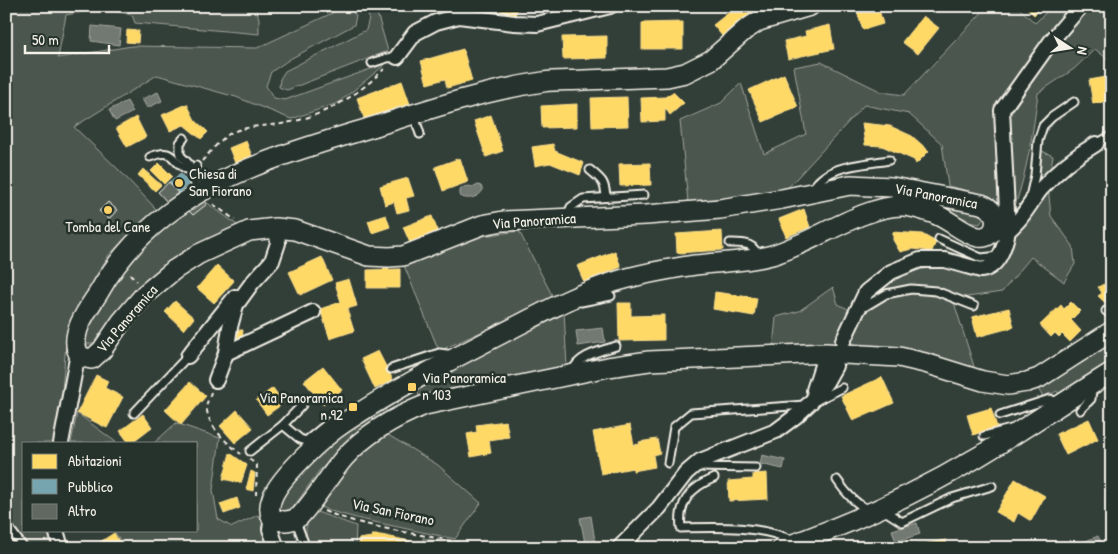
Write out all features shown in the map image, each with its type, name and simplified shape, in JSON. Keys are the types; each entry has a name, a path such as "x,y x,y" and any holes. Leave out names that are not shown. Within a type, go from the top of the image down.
{"street":[{"path":"397,57 414,33 436,22 459,16 537,24 610,6"},
{"name":"Via Panoramica","path":"810,6 759,21 745,30 710,60 685,73 667,77 544,82 484,95 414,114 298,150 232,174 170,210 147,230 118,263 108,276 77,331 75,342 78,353 84,358 92,359 102,350 120,322 148,292 174,270 199,254 249,231 276,228 295,230 369,256 403,256 482,225 503,221 646,215 720,209 850,185 872,185 892,186 981,204 994,212 996,221 994,228 999,233"},
{"path":"843,341 866,292 892,272 920,260 945,260 981,270 987,269 993,264 999,255 1002,110 1052,40 1081,6"},
{"path":"999,233 1015,225 1043,187 1068,163 1096,144"},
{"name":"Via Panoramica","path":"278,548 270,529 272,519 269,509 272,496 281,482 300,462 343,424 402,387 571,300 612,283 643,274 772,255 798,246 873,210 903,206 934,214 976,237 999,233"},
{"path":"216,380 226,353 236,305 272,260 278,243 276,228"},
{"path":"188,356 246,282 274,254"},
{"path":"226,353 313,312"},
{"path":"272,519 282,522 291,521 300,514 350,453 381,426 403,414 425,406 608,367 648,361 899,357 926,363 983,381 1008,385 1039,378 1112,331"},
{"path":"62,442 78,353"},
{"path":"619,548 659,508 700,461 776,431 796,416 809,404 831,359"},
{"path":"789,545 878,511 976,458 1112,372"},
{"path":"57,532 61,548"}],"lane":[{"path":"372,63 386,58 397,57"},
{"path":"1027,208 1035,175 1038,141 1043,126 1052,117 1074,102"},
{"path":"414,114 420,134"},
{"path":"1096,144 1112,135"},
{"path":"184,138 180,143 180,155 194,169"},
{"path":"150,157 162,152 168,153 184,169 194,169"},
{"path":"810,192 822,177 840,169 889,160"},
{"path":"194,169 191,177 198,193"},
{"path":"590,170 605,185 606,198"},
{"path":"566,219 571,207 583,199 644,195"},
{"path":"939,239 981,258 992,258 999,255"},
{"path":"730,243 742,243 753,246 757,251 757,258"},
{"path":"856,312 886,294 911,289 936,291 974,306"},
{"path":"571,300 580,302 611,296"},
{"path":"572,375 574,366 582,359 616,346"},
{"path":"391,369 439,353 446,354 452,360"},
{"path":"134,414 188,356"},
{"path":"1080,410 1091,398 1092,385"},
{"path":"668,463 674,427 691,413 809,404 842,388"},
{"path":"1000,415 1050,399 1060,405"},
{"path":"250,451 284,425 302,405"},
{"path":"284,425 300,439 306,441 333,419 343,424"},
{"path":"984,436 1008,429 1018,432"},
{"path":"693,467 756,468"},
{"path":"714,478 699,484 688,496 680,514 682,528 729,527 779,535 789,545"},
{"path":"836,480 846,493 863,508 878,511 902,522 952,498 992,486"},
{"path":"300,514 306,548"},
{"path":"6,524 24,548"}],"path":[{"path":"194,169 231,133 261,126 282,124 317,114 350,99 376,78 397,57"},
{"path":"198,193 236,221"},
{"path":"118,263 148,292"},
{"path":"216,380 207,404 209,419 227,444 257,465 256,499"},
{"name":"Via San Fiorano","path":"300,514 312,514 317,508 358,523 479,548"}],"shaded area":[{"path":"13,6 256,6 259,19 259,34 135,23 132,15 115,11 92,11 66,15 58,58 132,46 257,48 343,8 351,9 356,16 354,25 290,59 271,72 266,86 274,98 285,100 387,63 338,103 291,119 236,97 157,75 74,127 157,210 136,227 108,256 76,314 66,343 61,404 53,442 22,442 22,532 49,532 52,548 6,548 6,12"},
{"path":"366,6 375,6 388,51 287,90 279,87 280,79 285,71 366,30 369,18"},
{"path":"988,6 1017,6 1035,23 1053,6 1075,6 997,108 1002,205 990,196 948,186 942,144 909,114 864,105 784,192 688,202 680,121 721,103 741,83 764,154 806,134 794,67 821,62 882,92 904,95"},
{"path":"1091,6 1112,6 1112,63 1095,49 1074,69 1038,93 1023,181 1014,209 1010,115 1057,44"},
{"path":"92,26 121,29 119,45 91,41"},
{"path":"158,92 162,101 147,108 142,99"},
{"path":"127,101 133,112 115,121 109,110"},
{"path":"1042,151 1053,156 1048,186 1051,216 1073,246 1075,264 1064,282 1031,257 1002,292 953,299 975,370 845,349 860,315 879,302 877,294 870,294 889,281 910,272 932,268 943,268 981,275 989,274 998,269 1010,240 1030,203"},
{"path":"478,185 483,190 476,196 466,198 460,196 460,190 463,187"},
{"path":"202,199 240,227 138,289 125,302 94,344 87,344 84,339 84,333 129,261 170,224"},
{"path":"933,203 981,214 983,219 980,224 974,223"},
{"path":"519,231 554,299 439,351 403,263 475,237"},
{"path":"833,287 838,304 850,310 836,344 773,347 776,317 799,311"},
{"path":"564,311 567,367 420,398 417,391 413,392 412,389"},
{"path":"603,328 605,342 578,346 576,331"},
{"path":"1112,341 1112,363 1061,398 1057,391 1044,398 1036,386"},
{"path":"386,403 388,406 385,409 388,414 336,454 319,471 288,515 277,512 285,490 307,465 332,443"},
{"path":"77,413 116,442 71,442"},
{"path":"176,423 220,438 213,490 218,519 232,527 258,515 263,522 273,548 126,548 114,532 198,532 198,442 155,442"},
{"path":"383,432 438,465 481,503 455,539 360,519 327,510 317,505 356,457"},
{"path":"762,455 785,460 783,469 760,464"},
{"path":"317,512 356,526 355,548 311,548 306,528 309,520"},
{"path":"591,516 595,541 585,543 580,518"},
{"path":"917,523 920,534 896,542 892,530"},
{"path":"1098,536 1104,548 1079,548 1081,543"},
{"path":"423,538 468,548 424,548"}],"building: Abitazioni":[{"path":"488,6 518,6 515,16"},
{"path":"737,6 761,6 723,37 713,25"},
{"path":"878,6 883,24 863,30 857,12"},
{"path":"1025,6 1042,6 1034,15"},
{"path":"923,16 939,28 918,54 902,42"},
{"path":"683,22 683,49 642,49 642,23"},
{"path":"830,25 834,49 788,59 784,41 806,36 805,31"},
{"path":"127,30 139,31 138,43 126,42"},
{"path":"607,36 607,58 563,59 562,37"},
{"path":"463,49 472,81 447,88 445,79 427,84 421,61"},
{"path":"784,74 798,107 763,122 749,90"},
{"path":"1112,76 1112,100 1093,104 1089,80"},
{"path":"402,81 410,104 365,121 357,98"},
{"path":"673,92 684,103 670,115 665,108 665,121 642,122 641,98 665,97"},
{"path":"627,97 628,126 592,127 591,98"},
{"path":"187,104 195,120 208,132 201,139 184,125 170,131 162,115"},
{"path":"577,104 577,127 542,128 541,106"},
{"path":"491,115 503,151 486,157 474,121"},
{"path":"136,117 146,137 127,147 116,128"},
{"path":"862,123 890,126 912,136 929,151 916,164 914,160 882,146 865,145"},
{"path":"246,141 252,156 235,163 229,148"},
{"path":"553,144 555,151 584,163 580,175 550,163 535,166 532,147"},
{"path":"460,158 468,182 443,191 435,167"},
{"path":"159,163 172,176 164,184 151,171"},
{"path":"650,163 651,185 620,186 619,164"},
{"path":"143,169 161,185 155,191 138,175"},
{"path":"408,178 414,196 406,198 409,210 397,213 394,202 385,205 380,186"},
{"path":"804,209 810,227 786,237 779,219"},
{"path":"386,215 390,227 372,233 368,221"},
{"path":"432,216 438,232 410,243 403,227"},
{"path":"722,231 723,250 677,253 676,234"},
{"path":"893,232 922,234 936,242 932,251 912,249 900,252 893,240"},
{"path":"615,251 621,267 584,282 577,266"},
{"path":"322,257 332,280 300,295 289,272"},
{"path":"217,265 234,281 214,303 197,288"},
{"path":"400,269 400,288 367,288 367,270"},
{"path":"349,279 357,306 347,309 354,331 330,339 320,309 341,302 335,283"},
{"path":"1104,284 1112,298 1112,309 1098,296 1102,293 1098,287"},
{"path":"715,292 757,298 754,316 713,309"},
{"path":"175,301 194,318 184,330 165,312"},
{"path":"1071,302 1080,311 1071,320 1081,331 1070,342 1062,334 1059,337 1055,333 1051,337 1040,325 1061,305 1064,309"},
{"path":"618,303 631,303 631,316 664,315 664,340 619,341"},
{"path":"1009,308 1014,327 977,337 972,317"},
{"path":"234,330 243,330 242,344 234,346"},
{"path":"378,351 393,380 375,389 361,359"},
{"path":"323,366 342,390 323,405 304,381"},
{"path":"96,375 108,381 105,388 123,397 107,428 77,413"},
{"path":"882,377 894,403 853,421 841,396"},
{"path":"190,382 206,396 181,425 165,410"},
{"path":"273,388 284,403 267,415 256,400"},
{"path":"991,408 997,427 973,435 967,415"},
{"path":"237,410 253,428 235,443 220,426"},
{"path":"143,414 152,427 132,442 128,442 120,431"},
{"path":"1089,419 1098,439 1066,455 1056,434"},
{"path":"506,421 509,437 489,440 491,453 471,457 467,434 477,432 476,425"},
{"path":"630,425 634,445 640,444 639,442 657,439 660,453 653,455 655,467 633,471 633,468 601,474 593,432"},
{"path":"230,453 247,465 241,483 223,479"},
{"path":"251,471 255,473 253,491 246,489"},
{"path":"767,473 768,499 729,501 728,481 753,479 753,474"},
{"path":"1015,479 1045,496 1031,521 1018,513 1014,522 996,512"},
{"path":"237,498 240,508 224,514 220,504"},
{"path":"114,533 123,548 91,548"},
{"path":"372,535 410,541 408,548 359,548 358,539 372,537"},
{"path":"636,538 644,546 643,548 625,548"},
{"path":"946,540 947,548 916,548 916,545"}],"building: Pubblico":[{"name":"Chiesa di San Fiorano","path":"181,174 189,184 178,193 169,182"}],"building: Altro":[{"path":"169,182 178,193 167,202 158,192"},
{"path":"202,199 207,204 193,215 188,210"},
{"name":"Tomba del Cane","path":"108,202 117,210 109,219 99,211"}],"place":[{"name":"Chiesa di San Fiorano","path":"179,183"},
{"name":"Tomba del Cane","path":"108,210"},
{"name":"Via Panoramica n 103","path":"412,387"},
{"name":"Via Panoramica n 92","path":"353,407"}]}
